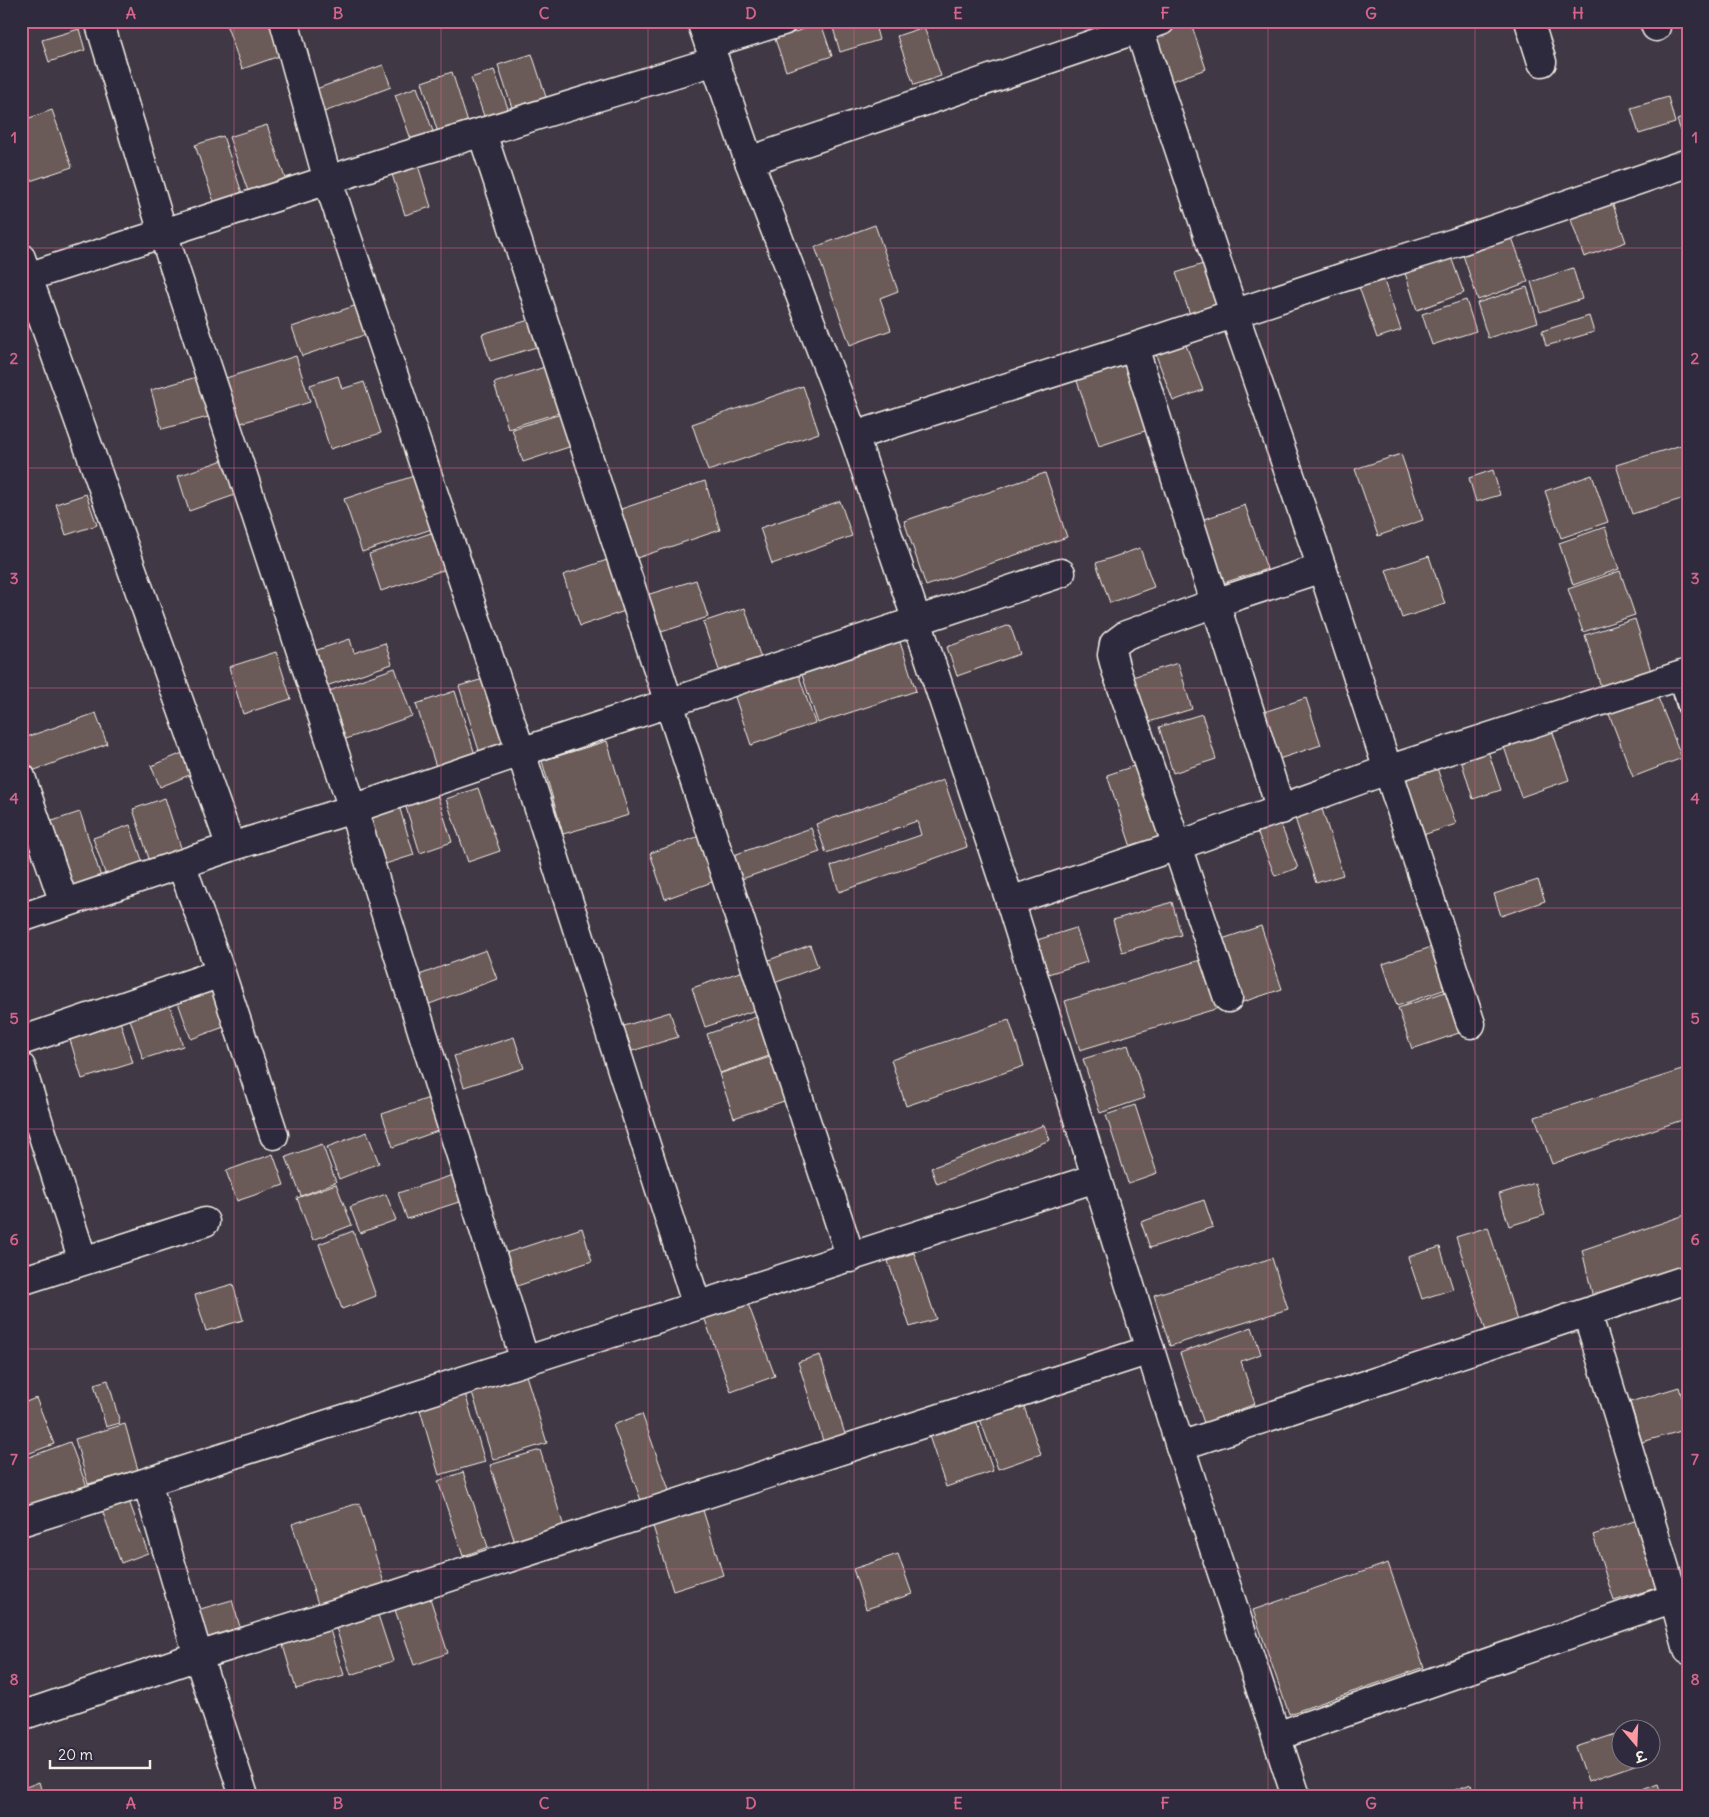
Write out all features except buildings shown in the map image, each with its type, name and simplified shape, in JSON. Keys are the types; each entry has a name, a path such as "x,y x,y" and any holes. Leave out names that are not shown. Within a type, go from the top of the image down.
{"street":[{"path":"99,21 163,233 353,809 525,1361"},
{"path":"284,21 328,181 521,752 698,1306"},
{"path":"231,847 24,272 163,233 381,163 482,133 708,42 783,21"},
{"path":"1529,21 1542,62"},
{"path":"749,161 1150,25 1234,313 1322,568 1471,1024"},
{"path":"708,42 749,161 854,436 917,621 1010,901 1180,1446 1296,1796"},
{"path":"482,133 850,1258"},
{"path":"854,436 1134,348 1234,313 1454,243 1688,163"},
{"path":"1134,348 1281,810"},
{"path":"1228,998 1112,655 1114,644 1126,635 1322,568"},
{"path":"21,918 1061,573"},
{"path":"1010,901 1281,810 1387,770 1683,675"},
{"path":"21,777 64,903"},
{"path":"181,864 222,973 274,1135"},
{"path":"21,1042 222,973"},
{"path":"21,1067 83,1261"},
{"path":"21,1522 1096,1178"},
{"path":"21,1281 205,1222"},
{"path":"1180,1446 1688,1279"},
{"path":"1587,1313 1681,1596 1688,1650"},
{"path":"21,1716 198,1656 382,1599 1150,1350"},
{"path":"147,1482 239,1794"},
{"path":"1277,1736 1681,1596"}],"lane":[{"path":"1683,675 1688,706"}]}
